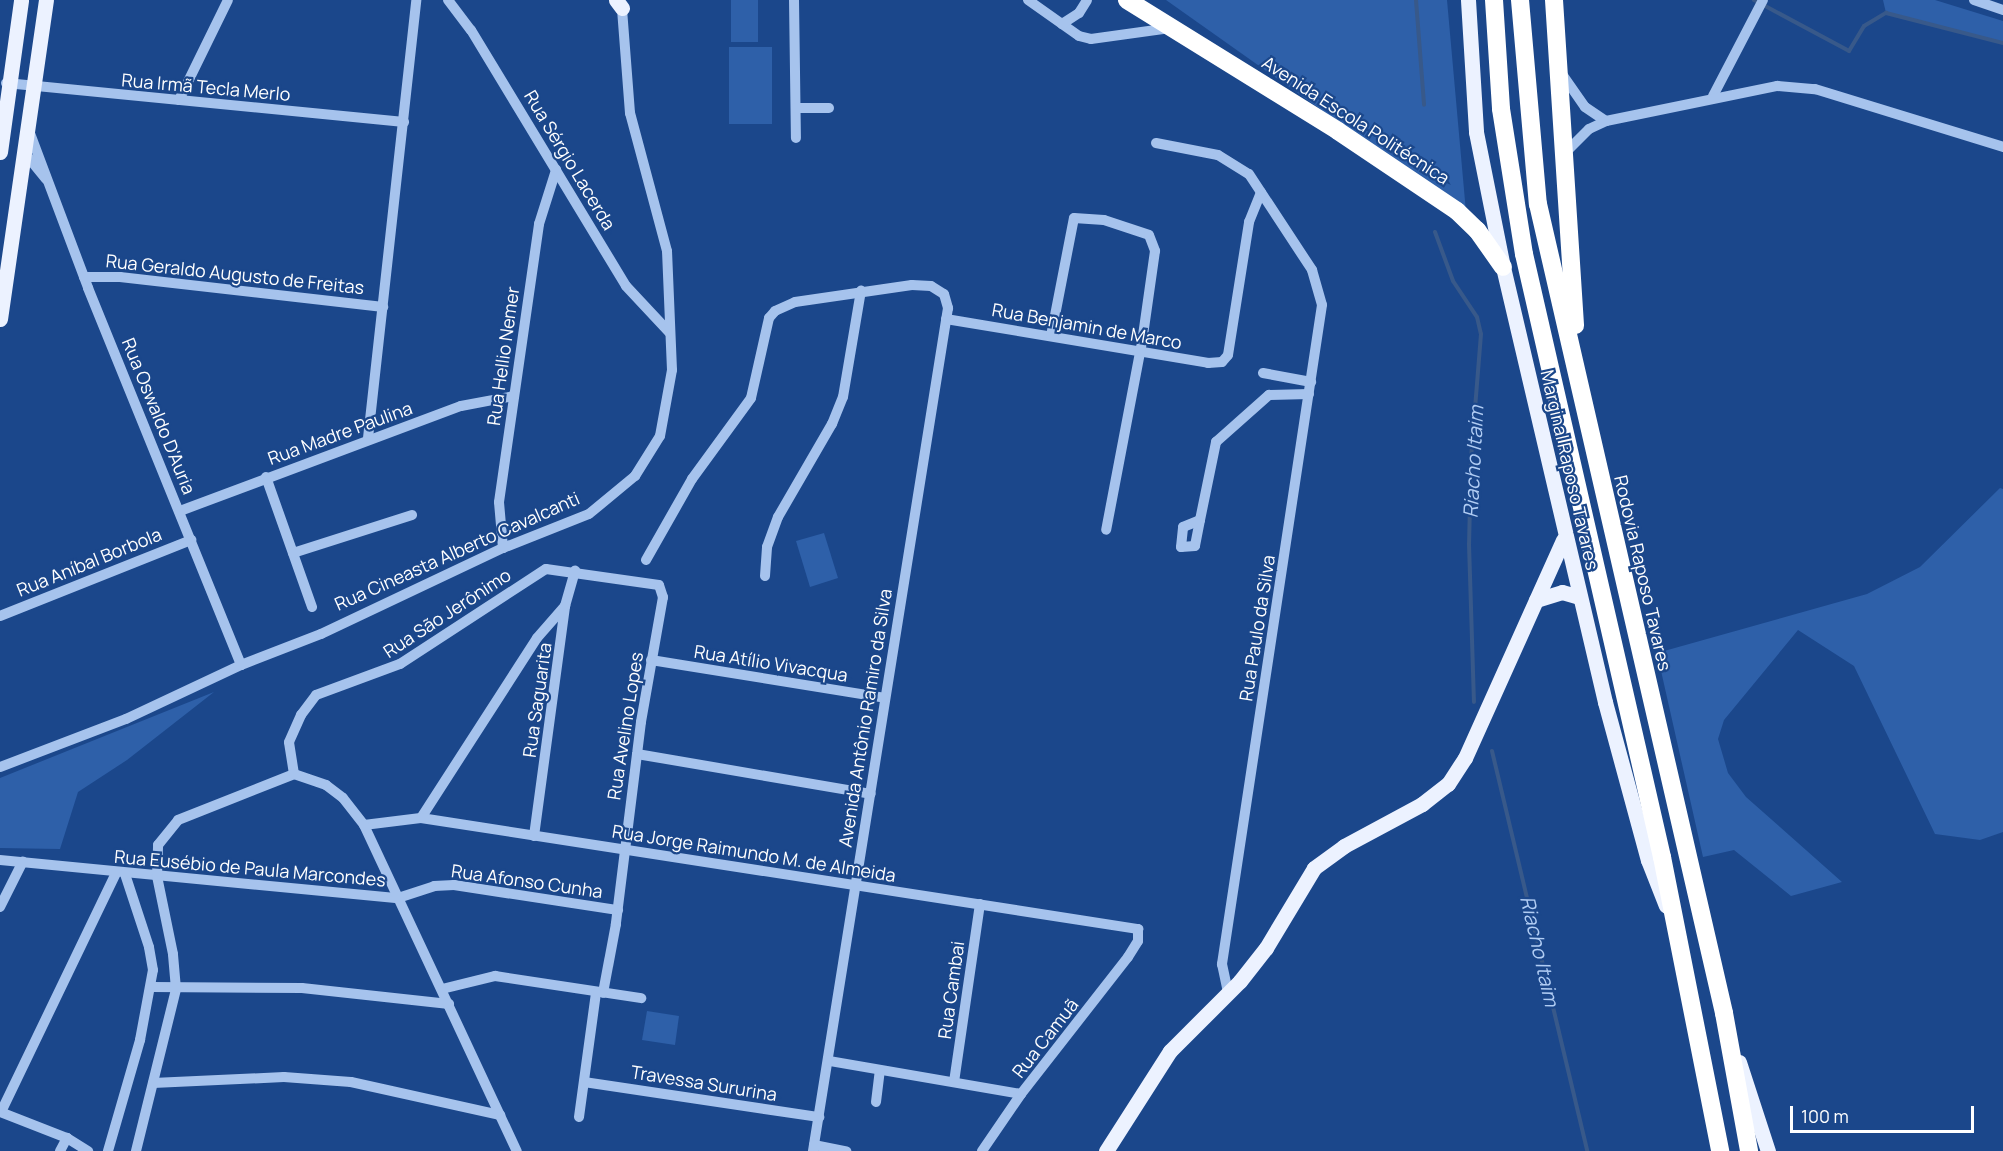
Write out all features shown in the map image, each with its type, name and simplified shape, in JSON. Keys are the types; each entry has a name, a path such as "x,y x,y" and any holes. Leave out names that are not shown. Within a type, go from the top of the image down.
{"highway":[{"name":"Avenida Escola Politécnica","path":"1127,0 1338,131 1457,211 1477,230 1503,267"},
{"path":"1494,0 1501,109 1524,254 1679,940 1720,1151"},
{"name":"Rodovia Raposo Tavares","path":"1520,0 1538,204 1724,1013 1749,1151"},
{"path":"1554,0 1561,156 1586,420"}],"main road":[{"path":"0,152 6,83 21,0"},
{"path":"0,319 46,0"},
{"name":"Marginal Raposo Tavares","path":"1468,0 1476,132 1563,540 1648,860 1679,940"},
{"path":"2,119 27,127"},
{"path":"1106,1151 1170,1051 1228,992 1266,948 1314,868 1344,846 1422,804 1448,784 1465,758 1563,540"},
{"path":"1536,600 1562,592 1579,597"},
{"path":"1724,1013 1768,1151"}],"street":[{"path":"179,100 228,0"},
{"path":"368,438 416,0"},
{"name":"Rua Sérgio Lacerda","path":"448,0 471,30 626,286 670,333"},
{"path":"794,0 796,138"},
{"path":"1028,0 1062,24 1090,39 1170,28"},
{"path":"1062,24 1079,13 1087,0"},
{"path":"1713,96 1763,0"},
{"path":"1974,0 2003,10"},
{"name":"Rua Cineasta Alberto Cavalcanti","path":"0,767 126,719 241,665 321,634 503,548 602,506 652,456 660,436 671,386 667,251 630,113 620,3"},
{"path":"1556,65 1585,107 1606,120"},
{"name":"Rua Irmã Tecla Merlo","path":"6,83 32,88 404,122"},
{"path":"1561,156 1589,129 1606,120 1713,96 1777,86 1815,89 2003,147"},
{"path":"796,108 829,108"},
{"name":"Rua Oswaldo D'Auria","path":"27,127 45,165 46,179 84,277 241,665"},
{"name":"Rua Paulo da Silva","path":"1156,143 1230,160 1248,174 1312,270 1322,305 1222,964 1228,992"},
{"name":"Rua Oswaldo D'Auria","path":"23,151 32,166 46,179"},
{"name":"Rua Hellio Nemer","path":"503,548 499,502 539,224 556,170"},
{"name":"Rua Benjamin de Marco","path":"946,319 1139,351 1222,362 1228,355 1249,222 1261,192"},
{"path":"1051,336 1071,223 1078,217 1104,220 1145,232 1154,244 1139,351 1106,530"},
{"name":"Rua Geraldo Augusto de Freitas","path":"84,277 120,277 383,307"},
{"name":"Avenida Antônio Ramiro da Silva","path":"814,1148 946,319 947,300 941,291 924,284 861,291"},
{"path":"646,561 692,479 751,398 769,318 789,303 861,291 843,397 832,424 805,465 778,517 767,547 765,576"},
{"path":"1263,373 1311,382"},
{"path":"1200,520 1216,442 1269,395 1309,394"},
{"name":"Rua Madre Paulina","path":"180,511 368,438 461,405 514,396"},
{"path":"266,477 312,607"},
{"path":"293,553 412,515"},
{"name":"Rua Aníbal Borbola","path":"0,616 191,540"},
{"name":"Rua São Jerônimo","path":"294,774 290,742 301,714 316,695 400,664 546,569 575,570"},
{"name":"Rua Saguarita","path":"534,836 565,606 575,570"},
{"name":"Rua Avelino Lopes","path":"575,570 659,585 663,597 637,754 618,910 588,1038 579,1118"},
{"path":"421,818 537,638 565,606"},
{"name":"Rua Atílio Vivacqua","path":"651,660 885,698"},
{"path":"637,754 871,794"},
{"path":"136,1151 176,989 173,954 157,876 158,845 178,820 294,774 326,785 344,798 364,825 398,898"},
{"name":"Rua Jorge Raimundo M. de Almeida","path":"364,825 421,818 1138,929"},
{"name":"Rua Eusébio de Paula Marcondes","path":"0,860 398,898 517,1151"},
{"path":"0,907 23,861"},
{"path":"108,1151 152,987 149,947 121,873"},
{"path":"88,1151 67,1138 0,1112 121,873"},
{"name":"Rua Afonso Cunha","path":"398,898 434,886 454,885 618,910"},
{"name":"Rua Cambai","path":"954,1082 980,904"},
{"name":"Rua Camuã","path":"829,1061 1021,1094 1128,957 1138,941 1138,929"},
{"path":"442,989 495,976 641,998"},
{"path":"152,987 176,989 302,988 448,1004"},
{"path":"876,1102 880,1071"},
{"path":"153,1083 284,1077 351,1082 500,1115"},
{"name":"Travessa Sururina","path":"584,1082 819,1117"},
{"path":"982,1151 1021,1094"},
{"path":"60,1151 67,1138"},
{"path":"814,1148 846,1151"}],"shaded area":[{"path":"731,0 758,0 758,42 731,42"},
{"path":"1166,0 1447,0 1466,212"},
{"path":"1883,0 1935,0 2003,21 2003,43 1886,13"},
{"path":"729,47 772,47 772,124 729,124"},
{"path":"2000,488 2003,489 2003,832 1980,840 1935,834 1854,666 1798,630 1724,720 1718,739 1728,773 1746,797 1842,882 1791,896 1734,850 1703,857 1657,653 1867,594 1920,567"},
{"path":"824,533 838,578 810,587 796,541"},
{"path":"214,692 127,760 78,792 60,849 0,848 0,778"},
{"path":"647,1011 679,1016 675,1045 642,1040"}],"waterway":[{"name":"Riacho Itaim","path":"1416,0 1424,105"},
{"path":"1754,0 1849,51 1864,26 1886,13 2003,43"},
{"name":"Riacho Itaim","path":"1435,232 1453,281 1477,317 1481,334 1471,459 1469,544 1474,702"},
{"name":"Riacho Itaim","path":"1492,751 1587,1151"}]}
